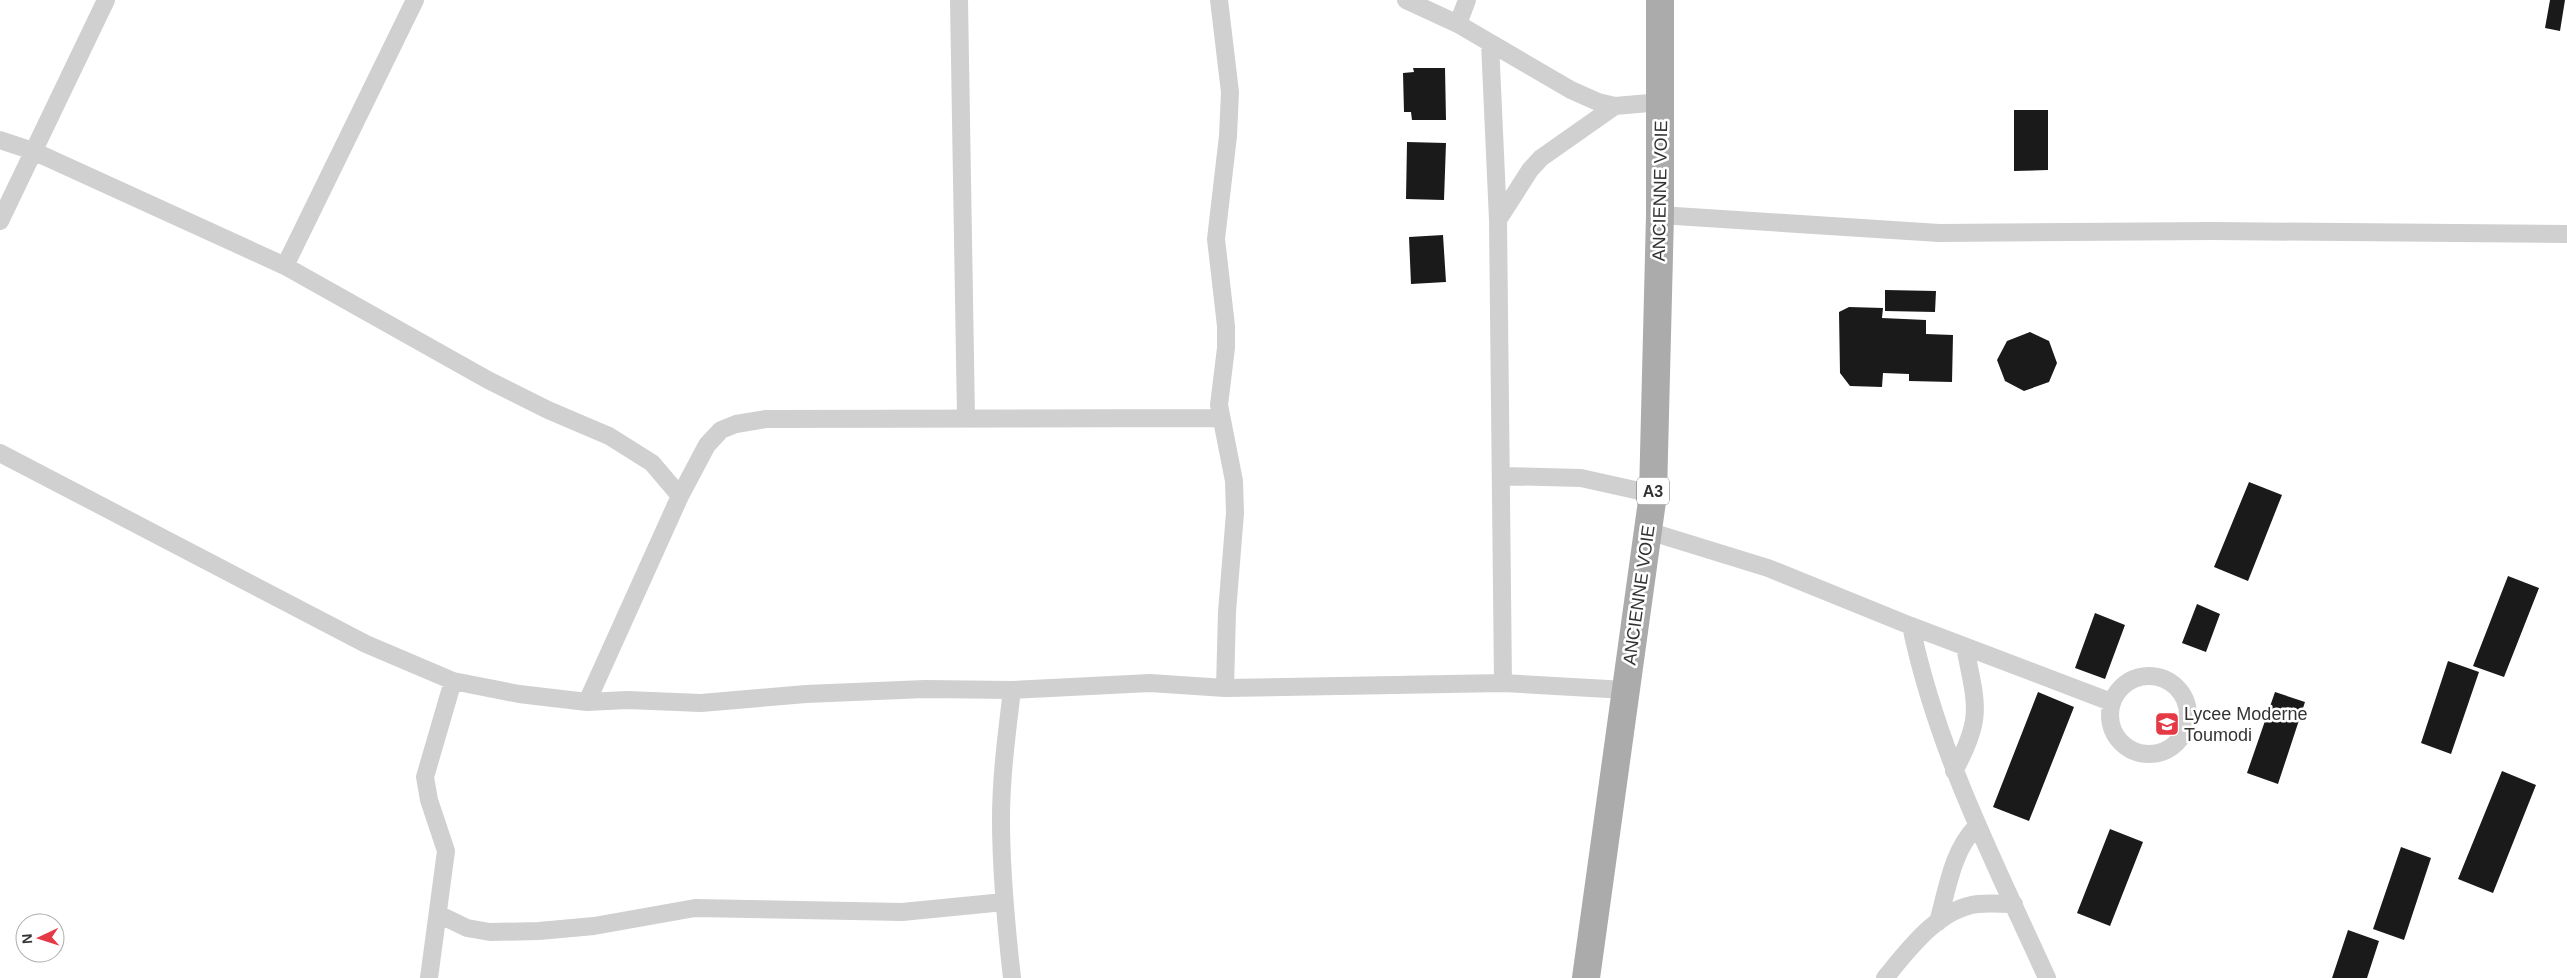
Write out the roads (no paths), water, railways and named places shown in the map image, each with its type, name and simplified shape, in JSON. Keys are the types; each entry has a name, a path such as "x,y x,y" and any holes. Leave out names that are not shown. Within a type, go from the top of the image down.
{"main road":[{"name":"ANCIENNE VOIE","path":"1586,978 1653,494 1658,383 1661,102 1660,0"}],"street":[{"path":"0,221 106,0"},
{"path":"285,266 415,0"},
{"path":"959,0 966,418"},
{"path":"1406,0 1458,24 1571,90 1598,102 1615,106 1661,102"},
{"path":"1458,24 1466,0"},
{"path":"1220,1 1230,92 1228,136 1216,238 1226,326 1226,348 1219,404 1228,440 1234,480 1235,513 1227,612 1225,688"},
{"path":"1490,43 1498,220 1503,683"},
{"path":"1498,220 1530,170 1541,158 1615,106"},
{"path":"0,140 33,151 285,266 488,380 617,441 652,463 680,496"},
{"path":"1660,215 1939,233 2213,231 2567,234"},
{"path":"587,702 680,496 707,445 721,430 736,424 766,419 1221,418"},
{"path":"0,453 366,644 453,680 519,694 587,702 627,700 701,703 806,694 925,689 1012,690 1150,683 1225,688 1503,683 1626,690"},
{"path":"1501,476 1581,478 1653,494"},
{"path":"1648,531 1768,568 1912,626 2111,702"},
{"path":"1912,626 1922,676 1954,771 1976,827 2014,904 2047,978"},
{"path":"1954,771 1970,743 1976,715 1976,701 1966,647"},
{"path":"2154,675 2170,681 2183,694 2189,711 2187,728 2178,743 2162,753 2145,755 2128,749 2115,737 2109,720 2111,702 2121,687 2136,677 2154,675"},
{"path":"429,978 446,851 429,800 425,777 453,680"},
{"path":"1012,690 1004,757 1001,818 1004,902 1012,978"},
{"path":"1938,922 1958,854 1976,827"},
{"path":"438,914 482,932 510,932 594,926 695,908 902,912 1004,902"},
{"path":"1885,978 1903,956 1938,922 1977,904 2014,904"}],"place":[{"name":"Lycee Moderne Toumodi","path":"2167,724"}]}
